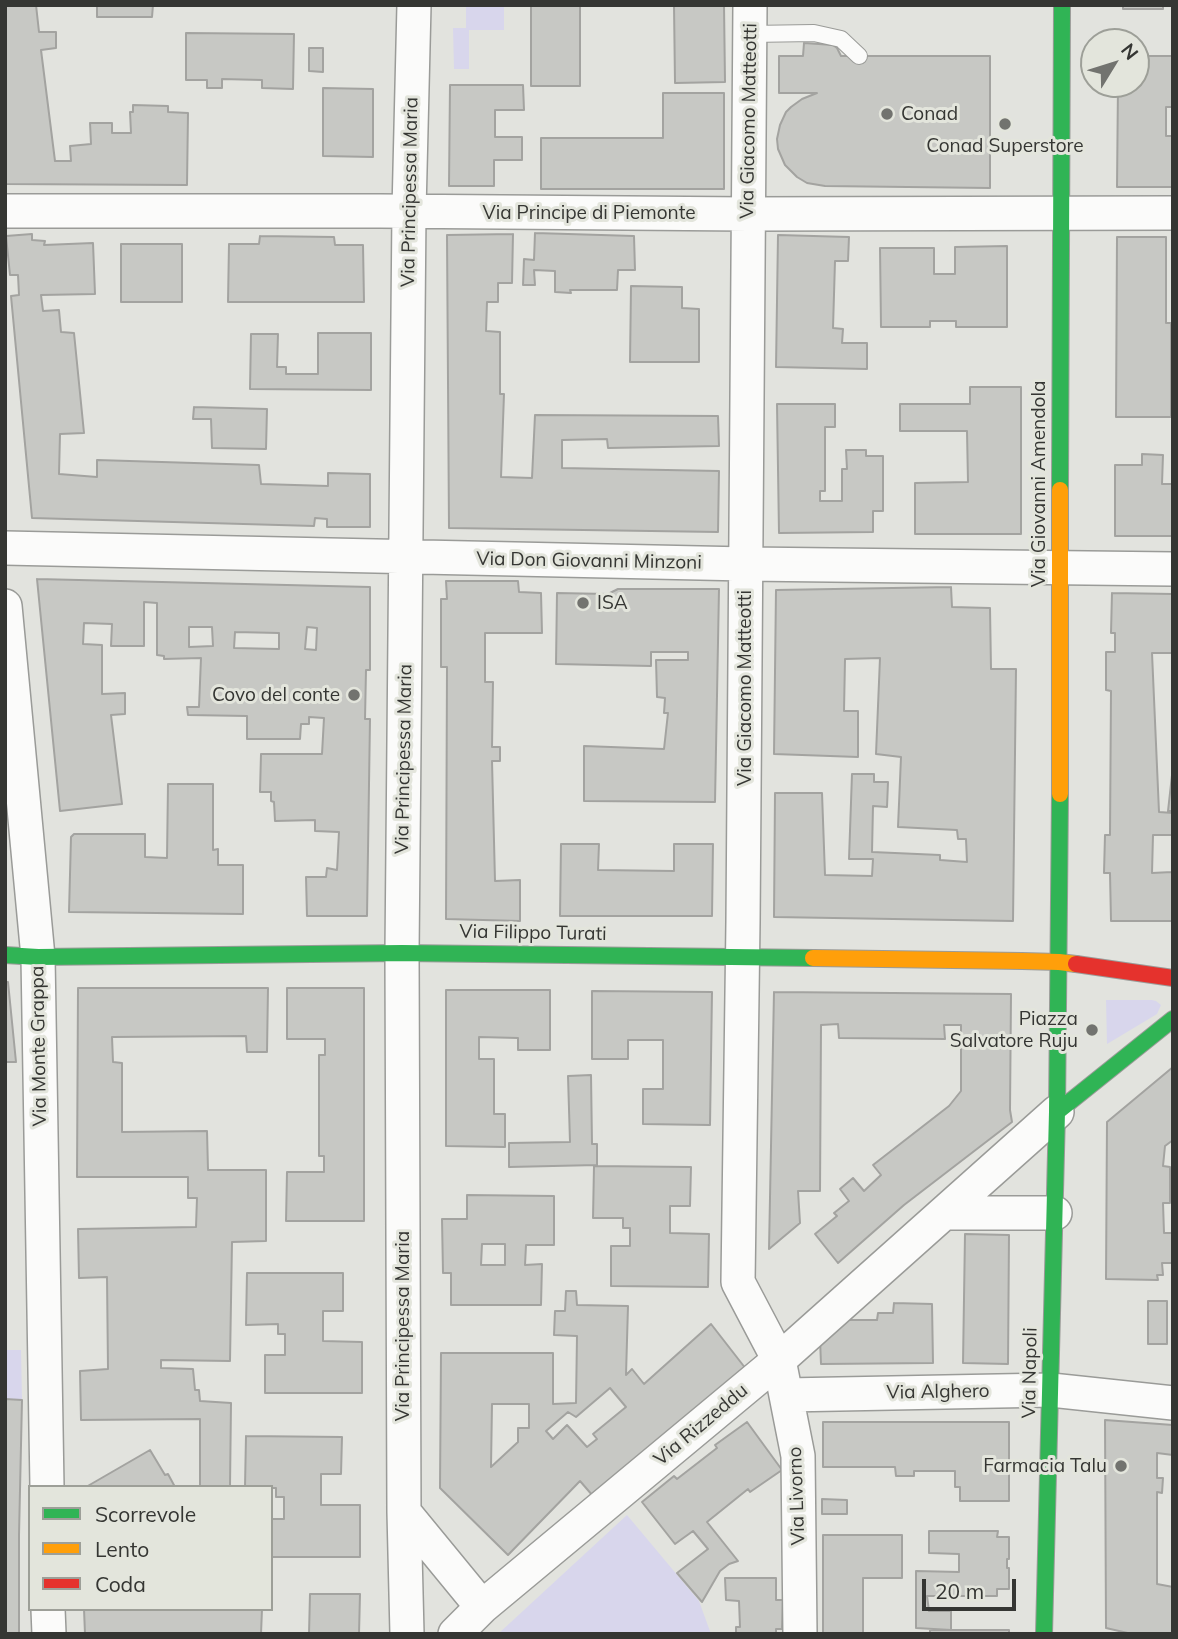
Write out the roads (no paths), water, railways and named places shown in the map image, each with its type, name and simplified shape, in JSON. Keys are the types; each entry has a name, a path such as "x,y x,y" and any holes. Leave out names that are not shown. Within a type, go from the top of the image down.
{"main road":[{"name":"Via Giovanni Amendola","path":"1059,962 1062,5"},
{"name":"Via Filippo Turati","path":"5,955 38,957 402,953 1059,962"},
{"path":"1058,1112 1059,962 1173,978"},
{"path":"1058,1112 1173,1019"},
{"name":"Via Napoli","path":"1044,1634 1058,1112"}],"street":[{"name":"Via Principessa Maria","path":"407,1634 404,1512 402,953 409,211 414,5"},
{"name":"Via Giacomo Matteotti","path":"750,20 738,1282 779,1360"},
{"name":"Via Principe di Piemonte","path":"5,211 1173,213"},
{"name":"Via Don Giovanni Minzoni","path":"5,548 746,564 1173,569"},
{"name":"Via Monte Grappa","path":"5,606 38,957 47,1485"},
{"name":"Via Rizzeddu","path":"455,1634 482,1607 779,1360 1058,1112"},
{"path":"944,1213 1055,1213"},
{"name":"Via Livorno","path":"779,1360 798,1456 800,1634"},
{"name":"Via Alghero","path":"786,1395 1051,1390 1173,1403"},
{"path":"404,1512 482,1607"},
{"path":"48,1611 49,1634"}],"lane":[{"path":"750,20 841,39 859,56"}],"place":[{"name":"Conad","path":"887,114"},
{"name":"Conad Superstore","path":"1005,124"},
{"name":"ISA","path":"583,603"},
{"name":"Covo del conte","path":"354,695"},
{"name":"Piazza Salvatore Ruju","path":"1092,1030"},
{"name":"Farmacia Talu","path":"1121,1466"}]}
